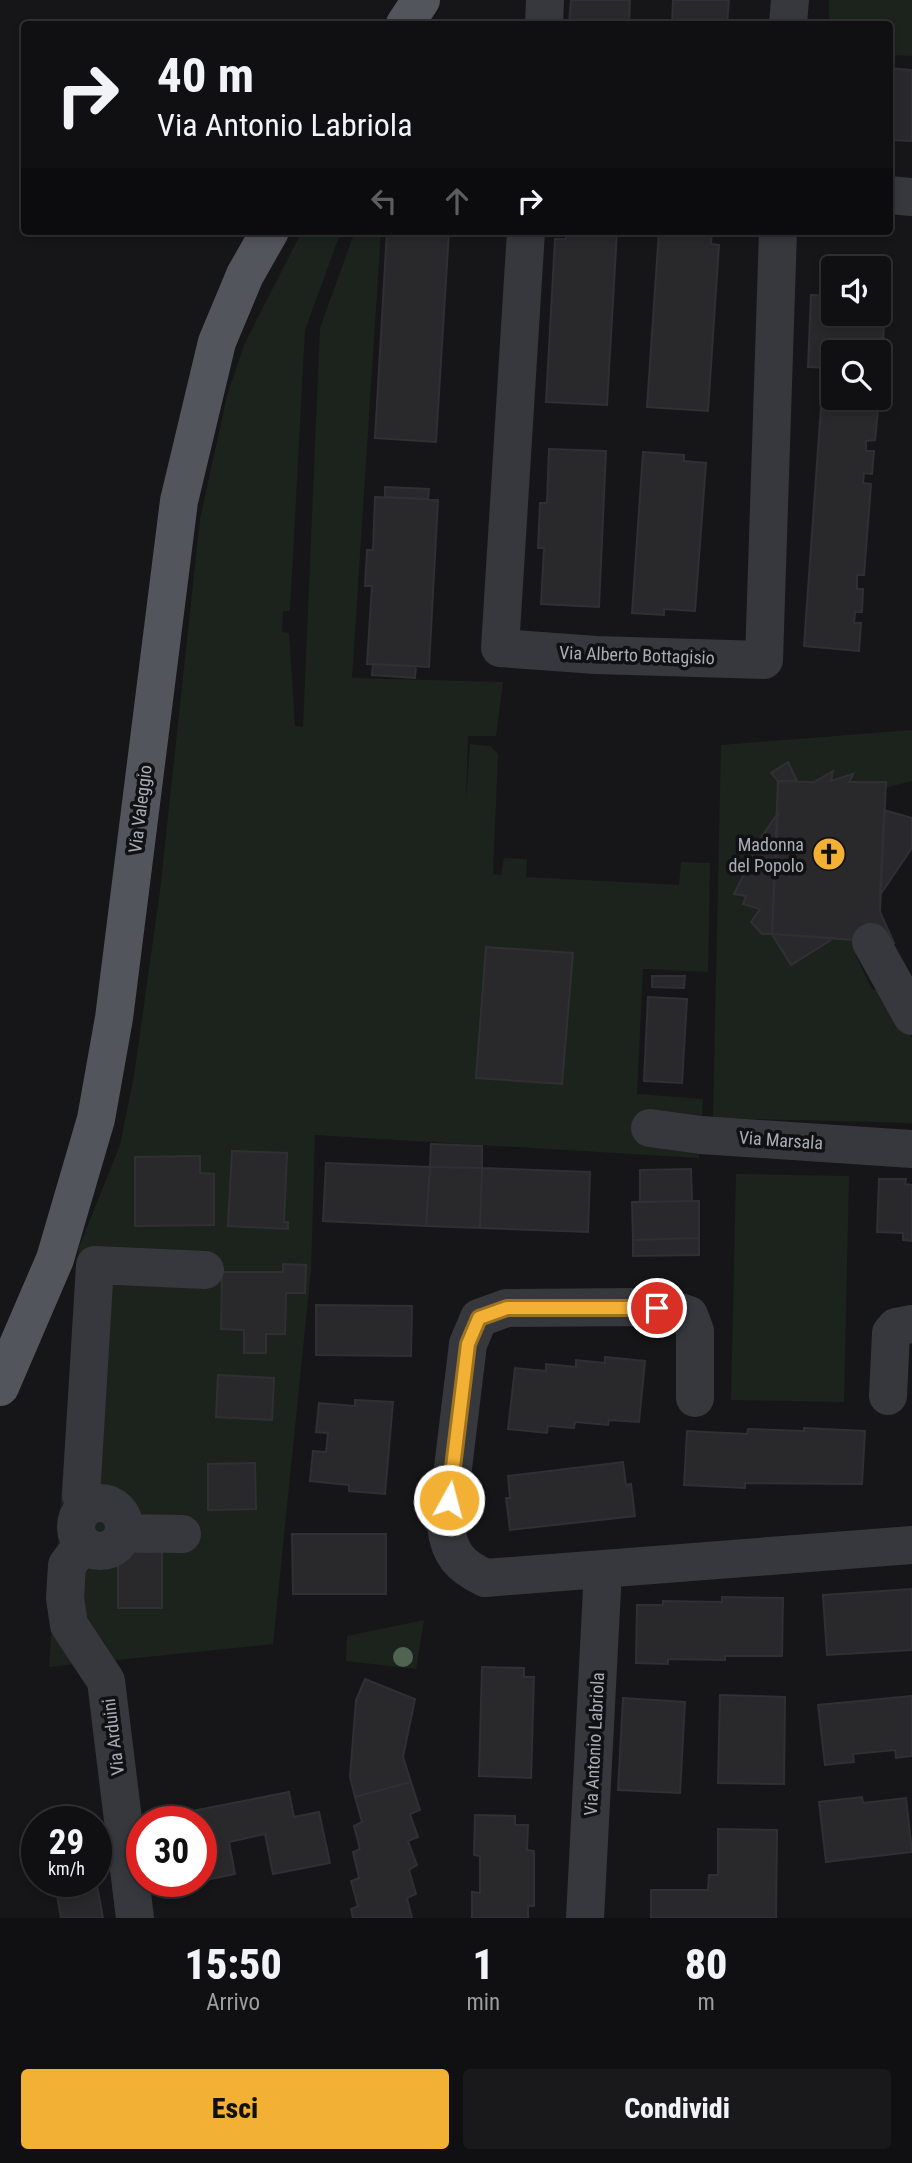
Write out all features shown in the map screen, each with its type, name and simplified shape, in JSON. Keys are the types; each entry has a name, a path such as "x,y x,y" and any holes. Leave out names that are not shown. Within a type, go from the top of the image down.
{"main road":[{"name":"Via Valeggio","path":"0,1387 55,1259 96,1119 114,1018 179,501 200,402 217,342 245,275 268,235"}],"street":[{"path":"544,21 545,0"},
{"path":"788,21 790,0"},
{"path":"893,195 912,197"},
{"name":"Via Alberto Bottagisio","path":"526,235 500,648 596,655 764,660 778,235"},
{"path":"871,942 912,1016"},
{"name":"Via Marsala","path":"650,1128 701,1135 912,1149"},
{"path":"87,1506 81,1496 95,1265 205,1270"},
{"path":"695,1398 695,1331 688,1315 671,1309 642,1307 507,1308 479,1318 468,1344 446,1526 453,1555 464,1569 485,1578 912,1545"},
{"path":"888,1396 891,1334 896,1328 912,1324"},
{"path":"98,1502 113,1506 123,1518 124,1533 120,1541 106,1551 98,1551 83,1545 75,1530 76,1521 87,1506 98,1502"},
{"path":"124,1533 183,1534"},
{"name":"Via Arduini","path":"83,1545 66,1565 65,1598 69,1625 106,1681 135,1918"},
{"name":"Via Antonio Labriola","path":"585,1918 603,1570"}],"shaded area":[{"path":"829,0 912,0 912,56 893,55 893,21 829,21"},
{"path":"300,235 340,235 305,330 290,611 283,611 282,632 289,633 295,726 303,727 320,328 354,235 381,235 352,678 503,682 496,736 468,736 466,804 470,744 490,746 498,754 493,874 501,875 504,858 527,859 526,877 679,885 681,862 710,863 708,972 643,969 637,1094 703,1099 699,1158 315,1135 311,1270 273,1644 49,1667 79,1247 120,1145 134,1076 160,891 200,519 227,396 244,345"},
{"path":"912,730 912,781 885,788 856,956 872,989 893,998 912,1038 912,1123 713,1118 721,745"},
{"path":"736,1174 849,1176 844,1402 731,1400"},
{"path":"424,1620 416,1669 346,1661 347,1636"}],"building":[{"path":"571,0 630,0 629,21 569,21"},
{"path":"673,0 729,0 727,21 672,21"},
{"path":"893,68 912,70 912,141 893,140"},
{"path":"387,235 449,235 436,442 375,438"},
{"path":"566,235 617,235 607,405 546,402 555,239 566,239"},
{"path":"659,235 712,235 711,244 719,245 708,411 647,407"},
{"path":"811,295 821,295 821,326 884,326 883,340 821,340 821,368 808,367"},
{"path":"821,407 821,410 878,410 875,440 866,441 866,451 874,451 872,474 864,473 863,483 871,484 864,575 857,575 857,589 863,589 862,612 855,612 854,623 861,623 859,651 804,646"},
{"path":"549,449 606,451 599,607 541,604 544,548 538,548 540,503 547,503"},
{"path":"643,452 684,455 684,461 706,463 695,611 664,609 664,615 632,613"},
{"path":"385,487 429,489 428,499 385,497"},
{"path":"375,497 438,500 429,667 367,664 372,586 365,586 367,550 373,550"},
{"path":"373,664 416,666 415,678 372,675"},
{"path":"788,762 797,781 778,781 771,773"},
{"name":"Madonna del Popolo","path":"833,771 831,781 853,774 849,782 886,782 880,912 894,943 772,934 778,781 814,782"},
{"path":"884,810 912,818 912,848 880,895"},
{"path":"778,813 772,934 762,934 751,922 760,909 743,904 746,896 734,894 745,872 739,870"},
{"path":"772,934 834,938 791,965"},
{"path":"486,947 573,953 562,1084 476,1078"},
{"path":"652,976 685,976 684,988 652,987"},
{"path":"648,997 687,999 682,1083 644,1081"},
{"path":"431,1144 482,1146 482,1168 430,1167"},
{"path":"232,1151 287,1153 284,1222 288,1222 288,1229 228,1226"},
{"path":"200,1156 200,1173 214,1174 214,1225 135,1226 135,1157"},
{"path":"326,1163 430,1167 426,1226 323,1221"},
{"path":"430,1167 482,1168 480,1228 426,1226"},
{"path":"482,1168 590,1172 588,1232 480,1228"},
{"path":"691,1169 692,1201 640,1202 640,1170"},
{"path":"879,1179 906,1179 905,1184 912,1185 912,1241 903,1240 903,1233 877,1232"},
{"path":"699,1201 699,1238 633,1240 632,1202"},
{"path":"699,1238 699,1255 633,1256 633,1240"},
{"path":"283,1264 306,1265 305,1293 286,1293 285,1334 266,1334 266,1353 244,1353 244,1330 221,1329 222,1272 283,1272"},
{"path":"316,1305 412,1306 411,1356 316,1355"},
{"path":"605,1357 645,1361 639,1422 609,1420 608,1425 575,1422 574,1428 548,1426 547,1433 508,1429 515,1368 546,1371 546,1364 576,1367 576,1360 605,1363"},
{"path":"218,1375 274,1378 272,1420 216,1417"},
{"path":"355,1400 393,1402 385,1494 349,1491 349,1485 310,1481 313,1451 326,1452 328,1433 316,1432 319,1403 355,1406"},
{"path":"804,1428 865,1431 862,1484 745,1483 745,1488 684,1485 687,1431 747,1434 748,1429 804,1431"},
{"path":"623,1462 626,1485 631,1484 635,1516 510,1530 506,1498 510,1498 508,1476"},
{"path":"255,1463 256,1509 208,1510 208,1464"},
{"path":"292,1534 386,1534 386,1594 293,1594"},
{"path":"118,1552 162,1552 162,1608 118,1608"},
{"path":"912,1589 912,1650 827,1655 823,1595"},
{"path":"722,1597 783,1598 782,1656 725,1656 725,1660 668,1659 668,1664 636,1663 637,1605 663,1605 663,1601 722,1602"},
{"path":"482,1667 524,1668 524,1677 534,1677 531,1778 479,1776"},
{"path":"365,1679 415,1699 403,1757 411,1782 355,1797 350,1777 356,1700"},
{"path":"720,1695 785,1697 784,1784 718,1783"},
{"path":"912,1696 912,1756 896,1758 895,1750 853,1754 854,1762 825,1765 818,1705"},
{"path":"623,1698 685,1702 680,1793 618,1790"},
{"path":"411,1782 420,1810 410,1814 418,1837 408,1841 417,1865 409,1870 416,1894 407,1898 412,1918 353,1918 351,1909 358,1906 351,1881 359,1878 353,1852 360,1849 354,1826 362,1822 355,1797"},
{"path":"289,1792 294,1817 319,1812 330,1863 273,1874 265,1834 229,1842 235,1874 217,1878 217,1806"},
{"path":"862,1797 863,1803 906,1798 912,1852 826,1862 819,1802"},
{"path":"475,1815 515,1816 515,1825 528,1825 527,1850 534,1851 534,1906 528,1906 528,1918 472,1918 472,1892 480,1893 480,1856 474,1855"},
{"path":"718,1829 777,1830 776,1918 651,1918 651,1890 708,1890 709,1875 718,1875"},
{"path":"57,1897 99,1897 103,1918 61,1918"}],"place":[{"name":"Madonna del Popolo","path":"829,854"}],"route":[{"path":"449,1500 468,1344 479,1318 507,1308 657,1308"}]}
